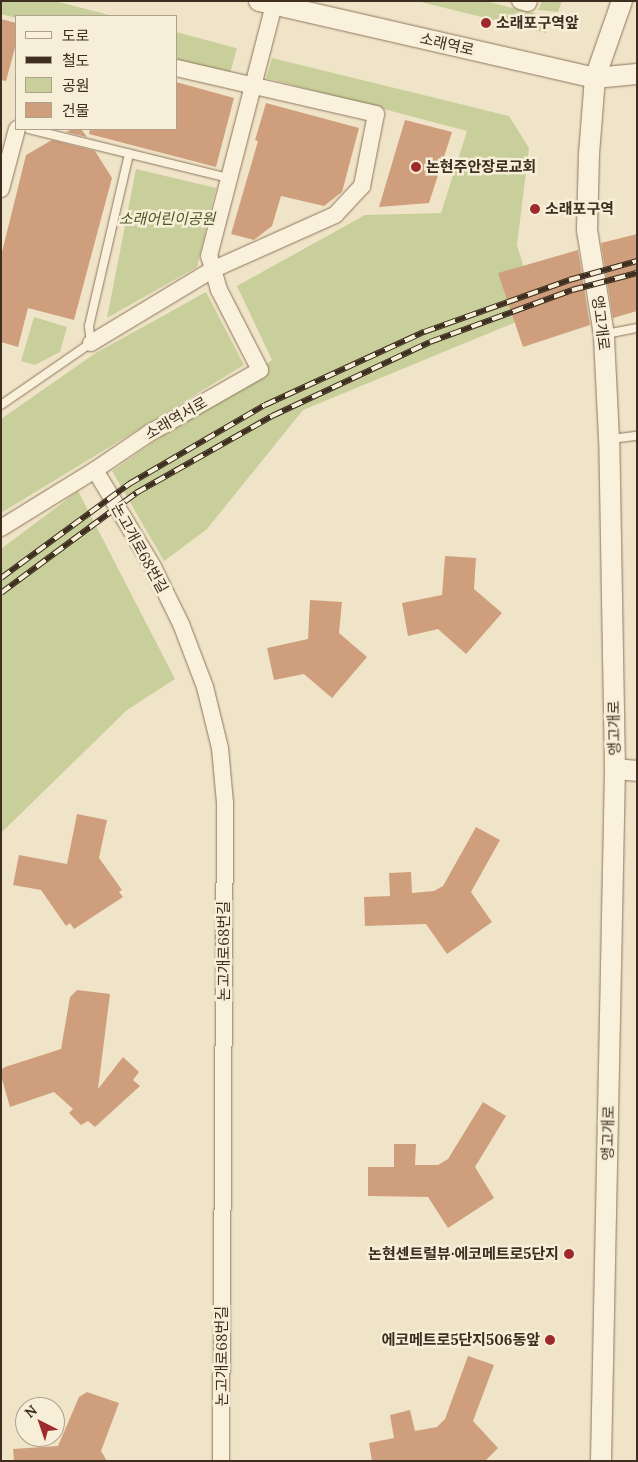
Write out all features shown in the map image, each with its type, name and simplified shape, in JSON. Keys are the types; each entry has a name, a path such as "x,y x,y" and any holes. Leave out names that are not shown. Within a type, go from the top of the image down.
{"street":[{"path":"520,1 528,3 529,1"},
{"name":"앵고개로","path":"601,1461 615,769 609,440 604,335 587,230 589,154 595,78 622,1"},
{"name":"소래역로","path":"269,2 595,78 637,74"},
{"name":"소래역서로","path":"1,528 95,470 148,434 260,370 219,290 209,256 251,86 269,2"},
{"path":"90,343 212,270 335,215 362,186 376,114 178,68"},
{"path":"1,189 17,130"},
{"name":"논고개로68번길","path":"95,470 153,567 181,624 205,688 220,748 225,803 221,1461"},
{"path":"615,769 637,770"}],"lane":[{"path":"33,130 229,178"},
{"path":"1,405 90,343 89,326 128,154"},
{"path":"604,335 637,328"},
{"path":"609,440 637,436"}],"green space":[{"path":"1,1 55,1 109,15 15,15 15,18 1,14"},
{"path":"417,1 485,1 550,17 546,33"},
{"path":"542,1 562,1 558,12 538,10"},
{"path":"178,33 237,48 230,75 178,62"},
{"path":"272,58 509,116 529,148 517,245 538,313 303,410 207,529 164,561 112,471 272,360 237,286 365,215 441,213 467,131 266,78"},
{"name":"소래어린이공원","path":"136,169 216,188 197,267 107,318"},
{"path":"206,292 244,365 1,513 1,419 94,354"},
{"path":"34,317 67,327 60,352 35,365 21,361"},
{"path":"78,491 175,679 127,710 1,833 1,549"}],"building":[{"path":"1,19 15,23 15,48 6,81 1,80"},
{"path":"178,83 234,98 216,167 89,134 90,130 178,130"},
{"path":"266,103 359,128 342,192 324,206 281,196 272,226 254,240 231,234 258,141 255,140"},
{"name":"논현주안장로교회","path":"405,120 452,132 429,203 379,207"},
{"path":"82,130 87,137 66,132"},
{"path":"52,140 95,151 112,178 74,320 28,308 18,347 1,342 1,256 26,155"},
{"path":"637,234 637,311 613,318 601,243"},
{"path":"578,250 590,325 523,347 498,273"},
{"path":"445,556 476,558 474,589 502,613 466,654 438,629 408,636 402,603 442,595"},
{"path":"310,600 342,602 339,633 367,657 332,698 304,674 274,680 267,648 308,639"},
{"path":"77,814 107,820 99,858 122,890 119,892 123,897 74,929 70,923 66,926 41,890 13,885 19,855 67,864"},
{"path":"476,827 500,840 471,892 492,922 447,954 426,924 365,926 364,897 390,896 389,873 411,872 412,893 434,891 443,886"},
{"path":"77,990 110,994 98,1089 123,1057 139,1072 133,1080 140,1086 95,1127 88,1121 81,1125 69,1113 73,1109 54,1092 10,1107 1,1076 1,1070 5,1067 61,1049 70,997"},
{"path":"483,1102 506,1116 475,1167 494,1198 448,1228 428,1197 368,1196 368,1167 394,1167 394,1144 416,1144 415,1165 438,1165 448,1159"},
{"path":"468,1356 494,1365 473,1421 498,1448 485,1461 372,1461 369,1443 394,1438 390,1415 410,1410 415,1431 437,1427 445,1419"},
{"path":"87,1392 119,1403 101,1451 107,1461 14,1461 13,1449 65,1447 65,1430 79,1397"}],"railway":[{"path":"1,578 129,484 265,405 424,332 569,280 637,261"},
{"path":"1,593 136,493 272,416 430,342 572,290 637,273"}],"place":[{"name":"소래포구역앞","path":"486,23"},
{"name":"논현주안장로교회","path":"416,167"},
{"name":"소래포구역","path":"535,209"},
{"name":"논현센트럴뷰·에코메트로5단지","path":"569,1254"},
{"name":"에코메트로5단지506동앞","path":"550,1340"}]}
